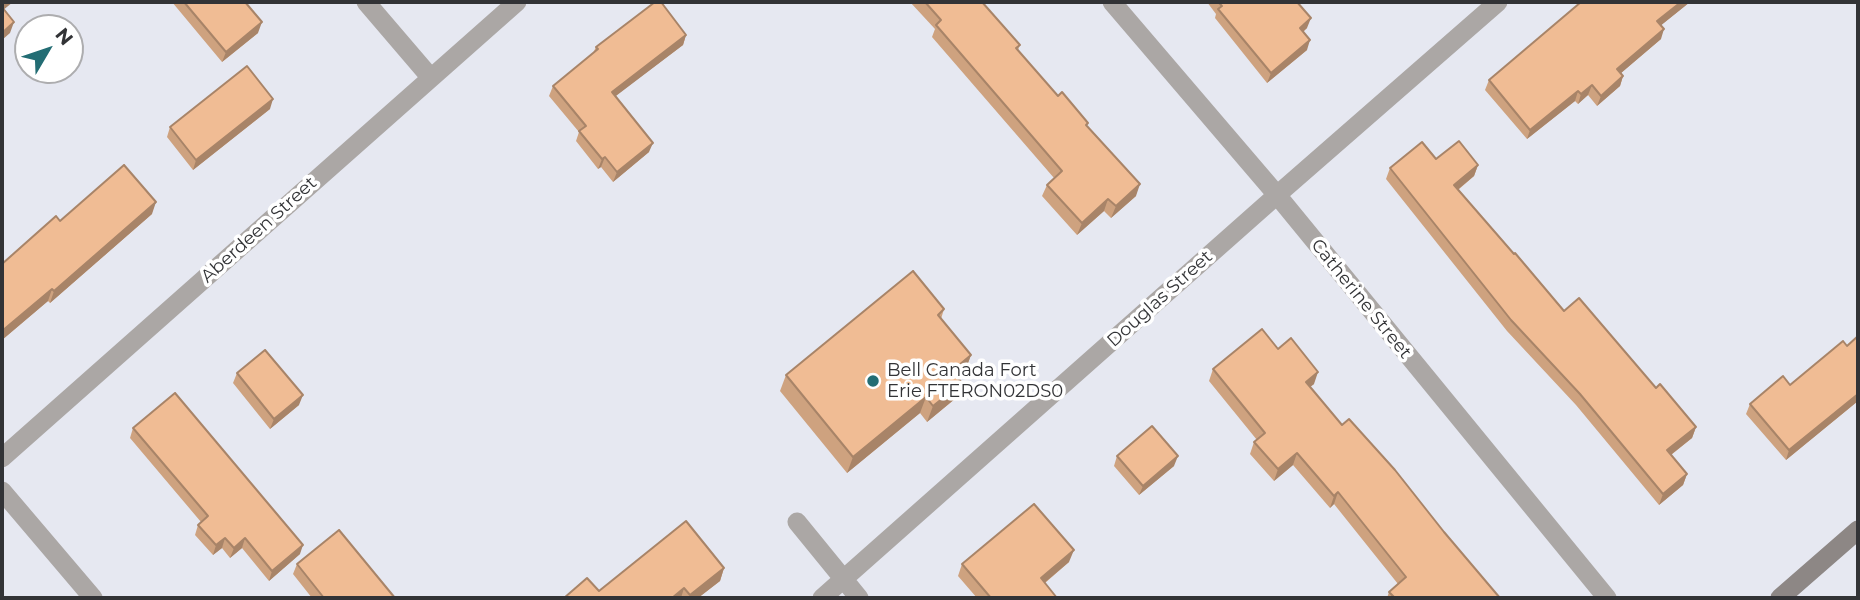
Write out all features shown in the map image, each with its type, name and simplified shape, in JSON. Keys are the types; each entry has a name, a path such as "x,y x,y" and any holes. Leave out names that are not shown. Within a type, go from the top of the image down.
{"main road":[{"path":"1780,598 1858,530"}],"street":[{"path":"366,2 431,78"},
{"name":"Aberdeen Street","path":"2,458 517,2"},
{"name":"Catherine Street","path":"1112,2 1277,195 1607,598"},
{"name":"Douglas Street","path":"822,598 1498,2"},
{"path":"2,491 93,598"},
{"path":"797,522 859,598"}],"building":[{"path":"184,2 245,2 262,22 226,52"},
{"path":"655,2 661,2 686,35 612,92 653,143 617,172 605,157 602,159 579,131 586,126 553,86 598,49 596,47"},
{"path":"925,2 982,2 1020,45 1016,48 1058,96 1062,92 1088,123 1086,125 1140,184 1116,206 1108,199 1082,223 1047,185 1062,171 936,25 941,20"},
{"path":"1218,2 1297,2 1311,18 1300,28 1310,40 1271,73 1218,9 1222,6"},
{"path":"1581,2 1681,2 1657,21 1664,29 1617,69 1623,76 1601,96 1592,85 1581,94 1578,91 1530,130 1489,80"},
{"path":"2,7 14,22 2,33"},
{"path":"247,66 273,99 196,160 170,127"},
{"path":"1459,141 1478,165 1454,185 1564,311 1579,298 1656,388 1660,384 1696,427 1667,450 1687,474 1663,494 1580,394 1511,320 1390,168 1422,142 1436,159"},
{"path":"124,165 156,202 54,291 52,289 2,331 2,264 56,216 60,221"},
{"name":"Bell Canada Fort Erie FTERON02DS0","path":"913,271 944,309 938,315 971,355 952,371 962,383 933,406 926,397 853,457 786,375"},
{"path":"1262,329 1278,349 1291,338 1318,372 1306,382 1342,425 1349,419 1395,470 1500,598 1395,598 1389,592 1406,577 1338,492 1334,496 1297,453 1278,469 1254,442 1265,433 1213,369"},
{"path":"1858,336 1858,394 1789,450 1750,404 1783,376 1790,385 1843,341 1847,346"},
{"path":"265,350 303,395 274,419 237,373"},
{"path":"175,393 303,545 272,571 245,538 234,548 225,538 216,545 198,525 208,516 133,428"},
{"path":"1152,426 1178,456 1143,486 1117,456"},
{"path":"1034,504 1074,550 1041,578 1057,598 991,598 962,564"},
{"path":"686,521 724,568 690,595 684,588 672,598 564,598 587,578 599,591"},
{"path":"339,530 395,598 324,598 297,564"}],"place":[{"name":"Bell Canada Fort Erie FTERON02DS0","path":"873,381"}]}
